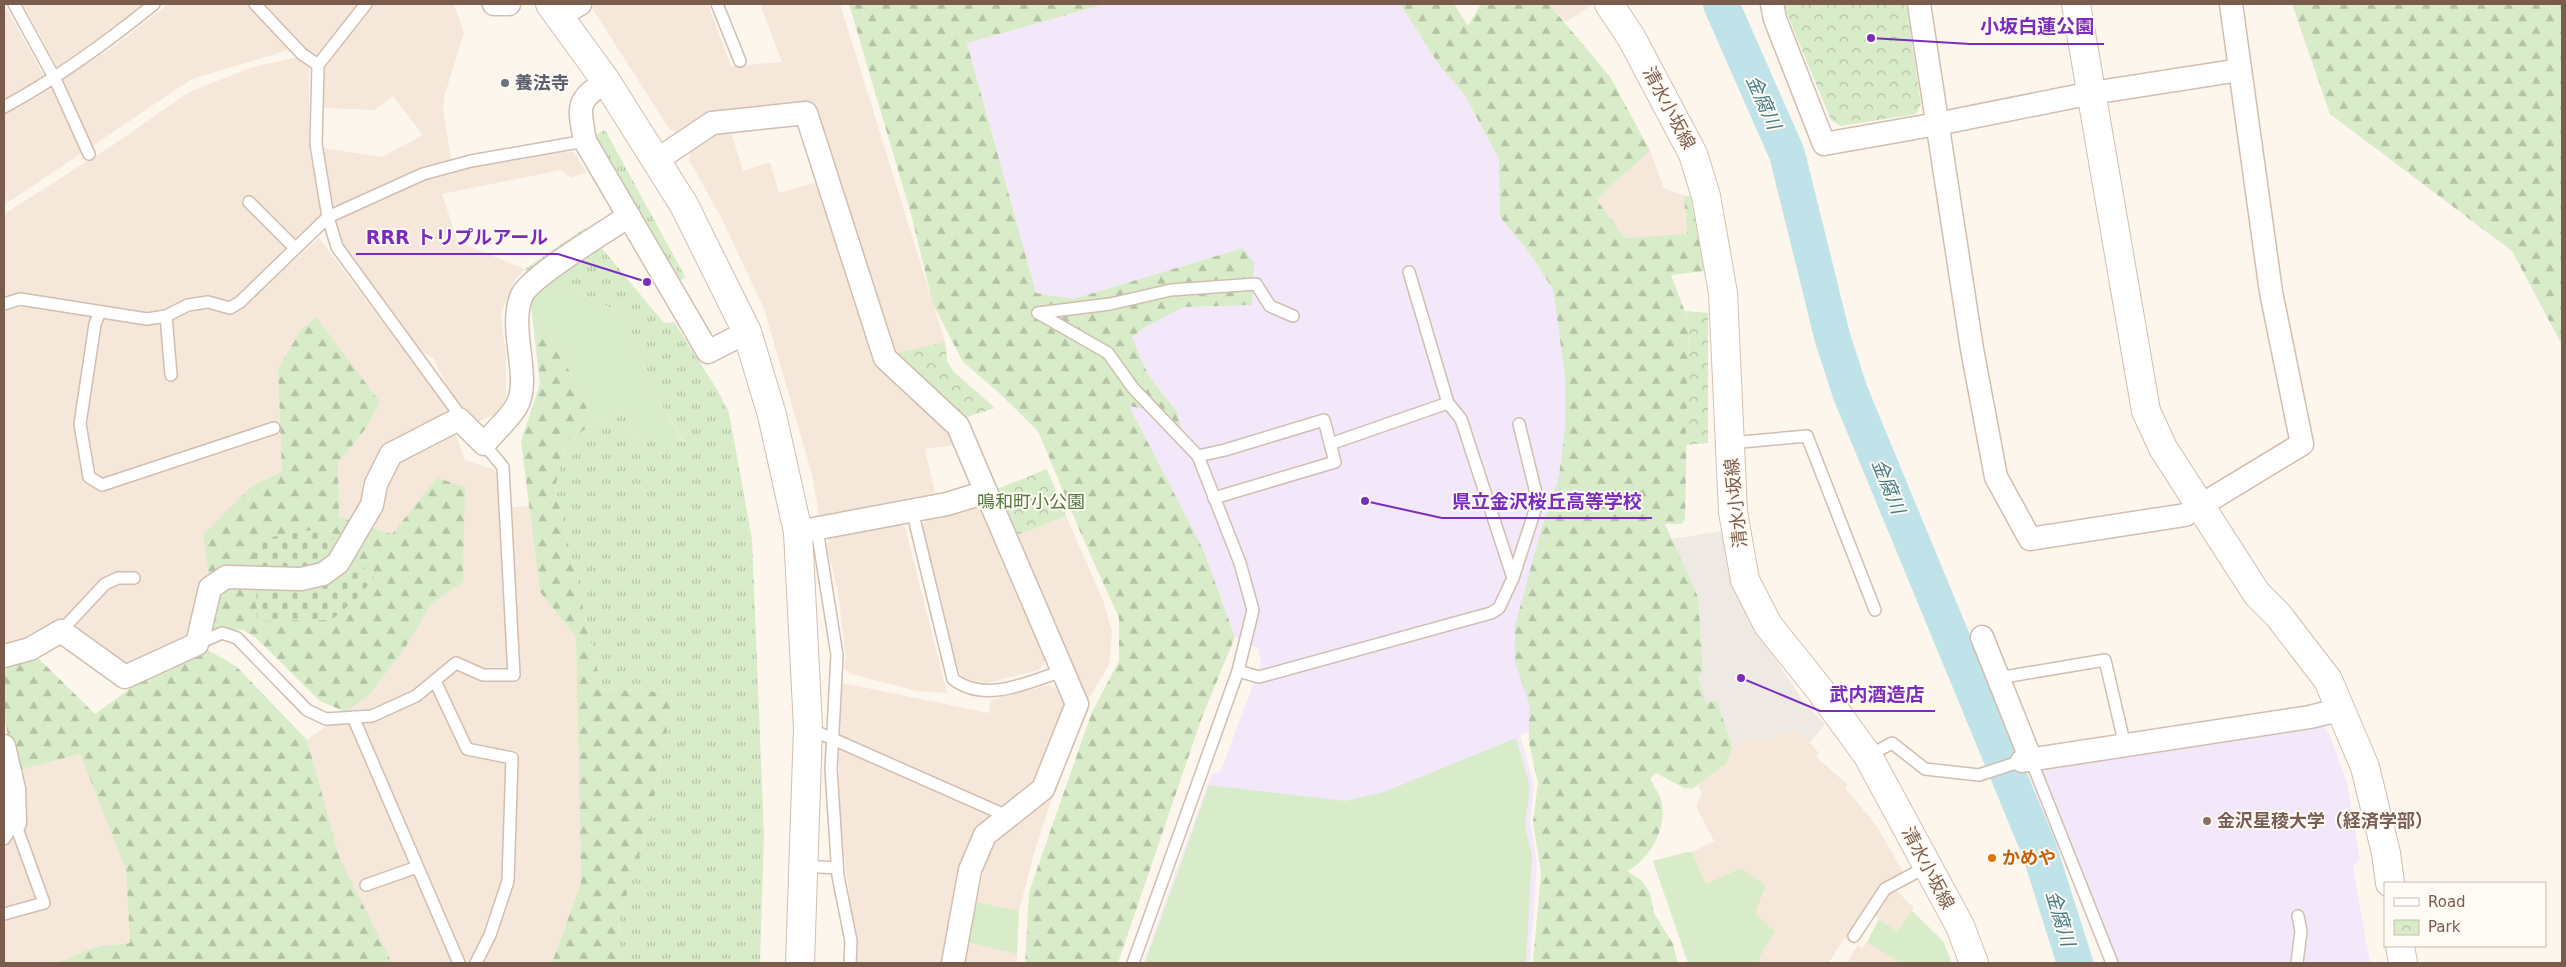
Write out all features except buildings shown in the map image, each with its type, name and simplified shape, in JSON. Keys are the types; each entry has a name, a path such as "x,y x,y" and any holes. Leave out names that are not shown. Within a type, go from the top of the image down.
{"street":[{"path":"494,4 509,4"},
{"name":"清水小坂線","path":"1609,4 1635,44 1690,148 1706,196 1723,293 1734,512 1745,580 1768,625 1820,690 1868,756 1960,926 1974,963"},
{"path":"1772,4 1775,19 1824,144 1938,124 2092,93 2240,70"},
{"path":"1918,4 1972,349 1996,476 2030,539 2185,515 2302,444 2271,292 2231,4"},
{"path":"2076,4 2146,410 2163,448 2257,594 2278,615 2328,680 2366,768 2386,853 2390,882"},
{"path":"563,8 606,81 684,205 747,332 807,531 808,728 800,963"},
{"path":"606,81 587,94 580,108 585,141 708,352 747,332"},
{"path":"657,160 712,123 806,113 885,358 958,426 1077,704 1043,789 985,835 970,870 952,963"},
{"path":"4,656 30,650 61,631 125,677 197,644 210,588 226,577 301,579 323,574 338,563 372,505 376,484 392,454 459,419 484,444 517,406 522,387 516,312 523,293 548,270 629,216"},
{"path":"807,531 947,504 986,492"},
{"path":"1982,637 2027,761 2310,717 2342,709"},
{"path":"4,746 14,789 9,831"},
{"path":"2400,947 2403,963"}],"lane":[{"path":"14,4 55,79 89,154"},
{"path":"4,107 55,79 104,44 154,4"},
{"path":"255,4 302,54 318,65"},
{"path":"366,4 318,65 316,144 328,217 337,247 399,329 456,410 459,419"},
{"path":"717,4 740,61"},
{"path":"4,304 20,299 147,319 166,316 188,305 208,302 230,308 240,302 328,217 423,174 471,161 585,141"},
{"path":"249,202 295,248"},
{"path":"1408,272 1448,403 1461,419 1513,578"},
{"path":"1133,963 1238,671 1254,610 1240,563 1198,456 1133,388 1108,353 1038,313 1110,304 1171,290 1256,284 1270,306 1293,316"},
{"path":"100,312 95,324 80,424 89,477 102,485 274,428"},
{"path":"166,316 171,375"},
{"path":"1330,444 1448,403"},
{"path":"1198,456 1225,450 1324,420 1335,462 1214,498"},
{"path":"1238,671 1259,677 1490,613 1499,608 1513,578 1538,501 1518,424"},
{"path":"1730,442 1807,436 1875,610"},
{"path":"197,644 222,633 237,638 306,710 326,719 372,716 416,696 456,663 483,675 514,675 503,467 484,444"},
{"path":"912,510 953,680 961,685 1005,690 1062,671"},
{"path":"807,531 837,655 831,769 837,868 851,942 850,963"},
{"path":"61,631 105,584 118,578 134,578"},
{"path":"1998,678 2104,660 2124,746"},
{"path":"435,681 467,749 512,758 508,881 490,935 476,963"},
{"path":"353,717 458,963"},
{"path":"808,728 1007,816"},
{"path":"1868,756 1892,742 1926,769 1979,775 2027,761 2112,963"},
{"path":"4,914 44,903 9,831"},
{"path":"803,866 837,868"},
{"path":"1854,936 1885,889 1928,866"},
{"path":"366,885 417,867"},
{"path":"2297,963 2301,931 2298,916"}],"shaded area":[{"path":"4,4 44,76 4,100"},
{"path":"23,4 147,4 57,67"},
{"path":"168,4 248,4 269,21 292,49 192,79 4,205 4,114 33,99 113,47"},
{"path":"264,4 357,4 345,26 323,55 318,56 309,53"},
{"path":"370,4 454,4 464,33 444,97 443,109 451,160 402,178 337,210 331,208 322,148 382,157 423,135 393,96 374,110 323,108 322,68"},
{"path":"708,4 731,66 782,62 760,4 840,4 945,342 891,354 813,105 684,134 670,130 590,5"},
{"path":"1106,4 1400,4 1439,65 1464,94 1499,159 1500,217 1528,251 1553,289 1565,376 1565,426 1559,476 1542,527 1530,573 1515,662 1529,704 1529,732 1520,735 1534,785 1530,820 1537,863 1530,963 1143,963 1211,775 1221,770 1261,663 1259,649 1235,637 1203,549 1129,406 1155,411 1180,427 1177,412 1147,373 1132,337 1145,327 1184,307 1252,305 1243,248 1073,299 1036,293 967,43"},
{"path":"1549,4 1593,4 1566,22"},
{"path":"298,57 309,64 309,149 323,214 232,304 179,306 137,316 4,300 4,214 116,143 189,92 253,67"},
{"path":"731,132 743,171 770,162 779,193 818,182 876,365 949,430 953,445 925,449 935,493 820,520 812,474 764,309 722,219 689,160 691,147 714,135"},
{"path":"1650,151 1664,188 1684,196 1687,234 1625,238 1596,199"},
{"path":"574,152 586,172 571,178 561,170 442,194 458,242 525,269 515,280 501,313 506,357 506,398 497,413 475,423 464,418 433,358 416,348 340,241 334,220 443,172 536,153"},
{"path":"319,238 453,415 383,459 352,521 339,517 338,463 366,428 350,365 315,317 278,369 282,473 252,486 209,576 191,639 123,666 55,625 27,640 4,646 4,311 26,306 159,323 197,310 236,310"},
{"path":"453,428 465,460 495,470 501,508 529,506 540,592 576,637 581,883 552,963 392,963 340,859 307,740 370,694 405,648 431,604 463,582 437,478 392,534 374,528 395,469 401,458"},
{"path":"974,506 985,513 1047,658 1039,670 987,683 965,680 959,672 920,529 929,516"},
{"path":"1066,516 1104,603 1112,632 1109,665 1086,703 1016,536"},
{"path":"894,521 905,527 947,693 917,691 851,674 843,667 846,658 838,592 827,546 830,537"},
{"path":"1723,531 1746,615 1804,702 1825,724 1809,744 1796,730 1763,740 1755,736 1732,747 1717,700 1706,703 1698,677 1703,672 1699,637 1672,539"},
{"path":"842,683 989,713 991,700 1049,685 1062,693 1064,701 1041,774 1028,789 1002,809 837,734"},
{"name":"金沢星稜大学（経済学部）","path":"2322,725 2329,733 2347,783 2360,859 2353,867 2370,963 2117,963 2041,768"},
{"path":"1797,730 1819,753 1816,757 1848,785 1845,788 1876,825 1904,873 1890,884 1914,908 1897,931 1874,915 1855,945 1844,938 1829,963 1759,963 1760,956 1775,932 1755,913 1741,868 1706,884 1692,852 1714,841 1696,806 1702,793 1698,785 1727,763 1732,747 1755,736 1763,740"},
{"path":"839,748 995,819 946,963 852,963 851,909 839,816"},
{"path":"80,754 126,870 130,943 95,947 56,963 4,963 4,773"},
{"path":"1052,798 1034,853 1019,911 977,902 987,854 995,839"},
{"path":"967,942 1017,954 1017,963 963,963"},
{"path":"1867,942 1900,963 1847,963 1858,945 1862,949"}],"green space":[{"path":"849,4 1106,4 967,43 1036,293 1073,299 1243,248 1254,263 1252,305 1184,307 1145,327 1132,337 1147,373 1177,412 1181,428 1155,411 1129,406 1203,549 1235,637 1202,717 1118,963 1025,963 1029,892 1092,712 1119,661 1119,618 1038,431 997,391 963,362 933,304 911,214"},
{"path":"1400,4 1454,4 1468,26 1481,4 1549,4 1611,78 1650,151 1596,199 1625,238 1687,234 1684,196 1690,196 1705,271 1671,275 1689,322 1685,519 1682,524 1665,524 1698,597 1703,672 1698,677 1706,703 1717,700 1732,747 1727,763 1692,789 1684,788 1656,773 1650,779 1661,801 1663,814 1659,833 1655,843 1643,859 1627,871 1641,880 1650,893 1654,913 1673,944 1678,963 1533,963 1541,873 1533,822 1538,783 1529,743 1529,704 1515,662 1515,626 1542,527 1559,476 1565,426 1565,376 1553,289 1528,251 1500,217 1499,159 1464,94 1439,65"},
{"path":"1783,4 1906,4 1921,104 1916,114 1841,126 1831,120"},
{"path":"2292,4 2562,4 2562,345 2512,251 2330,114"},
{"path":"605,130 686,278 678,281 606,167 595,135"},
{"path":"585,228 664,323 674,322 718,391 729,413 752,539 764,835 760,963 618,963 620,916 649,825 673,693 602,689 555,488 566,443 594,423 625,411 634,439 683,441 650,385 626,315 525,269"},
{"path":"525,269 626,315 650,385 683,442 634,439 625,411 594,423 558,347 532,314"},
{"path":"1685,311 1708,313 1708,443 1686,445 1689,322"},
{"path":"532,314 558,347 594,423 566,443 555,488 602,689 673,693 649,825 620,916 618,963 552,963 581,883 576,637 540,592 521,441 540,384"},
{"path":"316,317 380,402 366,428 338,463 339,517 392,534 437,478 465,487 463,582 431,604 405,648 370,694 346,712 320,701 255,637 243,630 192,631 198,589 209,576 203,535 252,486 282,472 278,369 301,330"},
{"path":"945,342 947,361 954,372 995,408 964,418 891,354"},
{"name":"鳴和町小公園","path":"1047,469 1066,516 1016,536 997,489"},
{"path":"323,528 374,578 354,601 331,620 257,621 255,540"},
{"path":"206,649 236,666 307,740 340,859 392,963 56,963 95,947 130,943 126,870 80,754 15,771 4,716 4,665 36,656 95,714 135,685"},
{"path":"1516,738 1530,787 1525,827 1532,856 1526,963 1145,963 1209,785 1345,801 1384,792"},
{"path":"1692,852 1706,884 1741,868 1766,885 1755,913 1775,932 1760,956 1759,963 1688,963 1653,861"},
{"path":"977,902 1019,911 1017,954 967,942"},
{"path":"1912,911 1943,941 1952,963 1900,963 1867,942 1879,919 1897,931"}],"waterway":[{"name":"金腐川","path":"1721,4 1787,154 1832,336 1850,392 2039,849 2075,963"}],"place":[{"name":"小坂白蓮公園","path":"1871,38"},
{"name":"養法寺","path":"505,83"},
{"name":"RRR トリプルアール","path":"647,282"},
{"name":"県立金沢桜丘高等学校","path":"1365,501"},
{"name":"武内酒造店","path":"1741,678"},
{"name":"金沢星稜大学（経済学部）","path":"2207,821"},
{"name":"かめや","path":"1992,858"}]}
